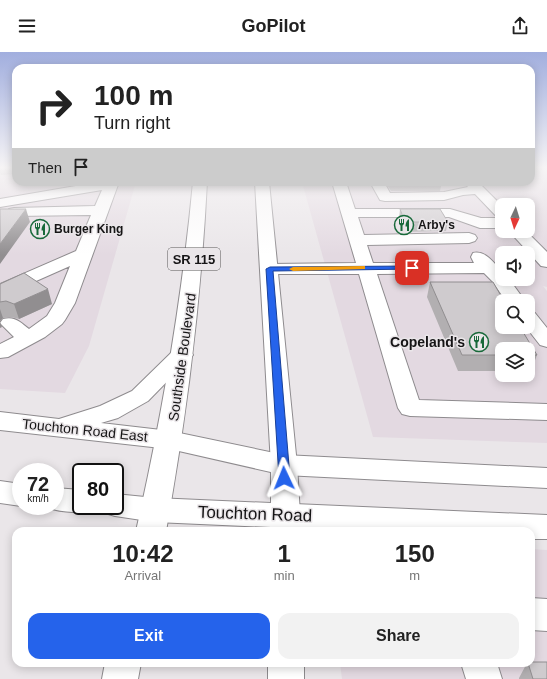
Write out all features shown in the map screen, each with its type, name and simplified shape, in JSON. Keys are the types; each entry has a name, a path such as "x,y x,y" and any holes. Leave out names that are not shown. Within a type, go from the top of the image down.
{"main road":[{"path":"0,203 38,196"},
{"path":"1,351 38,333 48,315 65,303 107,196"},
{"name":"Southside Boulevard","path":"153,521 170,440 182,355 191,290 199,196"},
{"path":"263,196 284,465 286,523"},
{"path":"361,196 364,198 434,196"},
{"path":"485,196 495,207"},
{"path":"349,213 364,198"},
{"path":"0,212 101,210"},
{"path":"349,213 450,213 480,223 495,223"},
{"path":"349,213 410,408 547,412"},
{"path":"480,223 471,229 468,238 483,263 498,277 511,294"},
{"path":"358,240 468,238"},
{"path":"524,238 546,260"},
{"path":"11,289 83,254"},
{"path":"270,269 488,268"},
{"path":"10,323 27,338"},
{"path":"535,326 547,341"},
{"path":"61,428 109,412 140,396 182,355"},
{"name":"Touchton Road East","path":"0,421 170,440"},
{"path":"170,440 284,465 547,478"},
{"path":"0,492 12,494"},
{"path":"124,509 153,521"},
{"name":"Touchton Road","path":"153,521 547,527"},
{"path":"535,614 547,614"},
{"path":"120,679 122,667"},
{"path":"286,667 286,679"},
{"path":"480,667 484,679"}],"shaded area":[{"path":"0,196 132,196 89,346 65,393 0,389"},
{"path":"306,196 547,196 547,287 543,286 547,291 547,443 373,437"},
{"path":"535,549 547,550 547,679 342,679 340,667 535,667"}],"building":[{"path":"0,209 26,209 0,244"},
{"path":"400,209 440,209 448,222 405,222"},
{"path":"24,273 48,289 14,304 6,301 0,302 0,284"},
{"path":"430,282 493,282 500,294 495,294 495,334 524,334 529,342 495,342 495,355 462,355"},
{"path":"535,662 547,662 547,679 533,679 529,667 535,667"}],"slow traffic":[{"path":"293,269 363,268"}],"place":[{"name":"Arby's","path":"404,225"},
{"name":"Burger King","path":"40,229"},
{"name":"Copeland's","path":"479,342"}],"route":[{"path":"284,478 270,269 412,268"}]}
